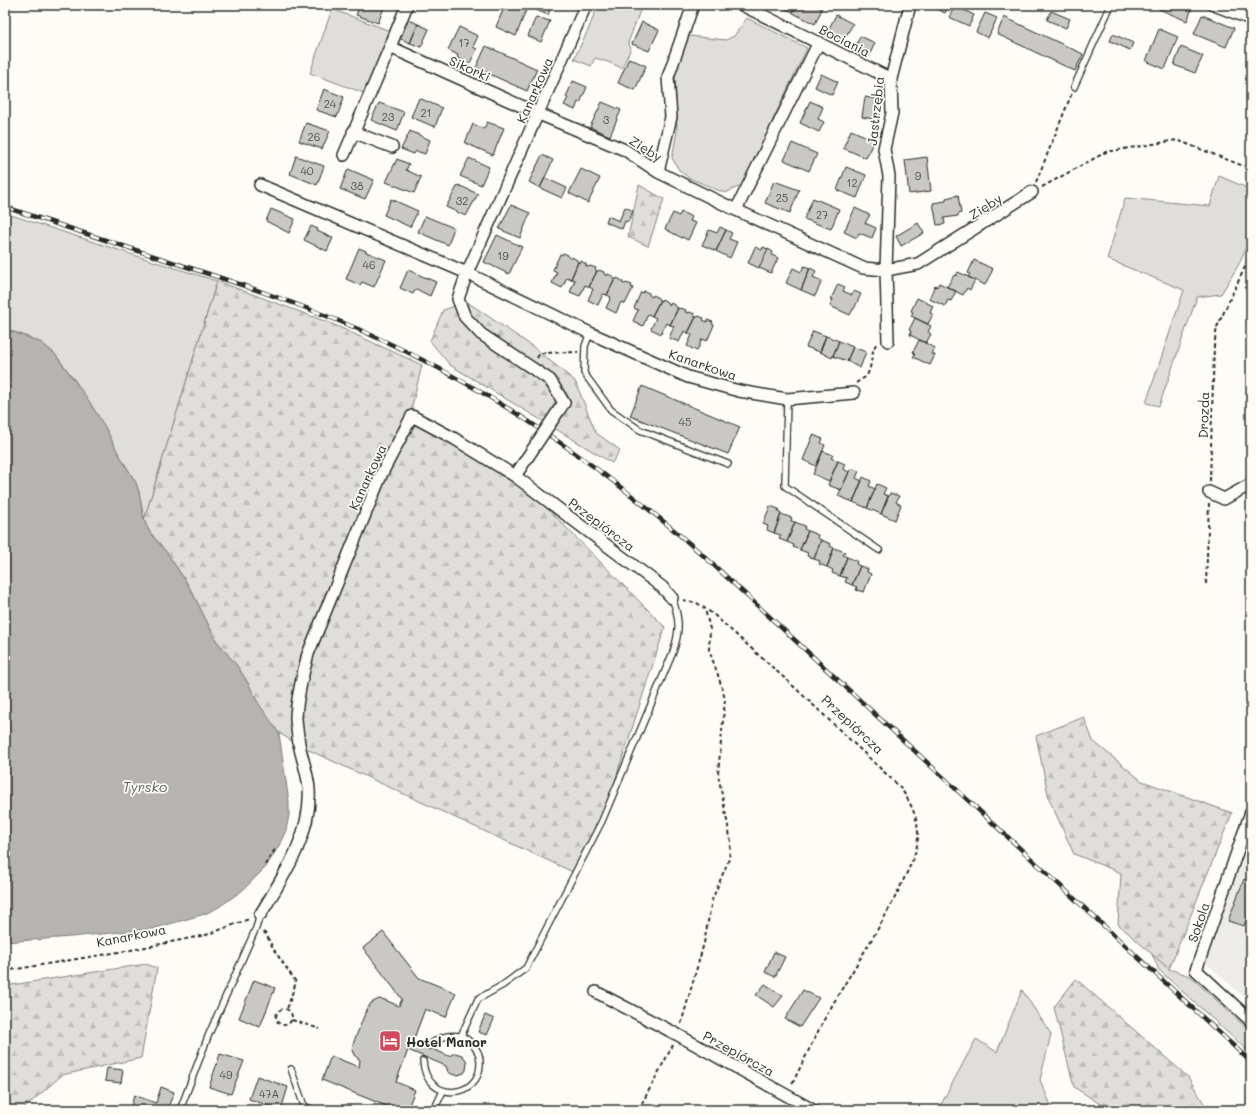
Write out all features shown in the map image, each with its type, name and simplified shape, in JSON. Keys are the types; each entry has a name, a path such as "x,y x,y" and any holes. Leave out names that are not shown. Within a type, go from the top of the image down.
{"street":[{"path":"344,155 407,5"},
{"name":"Kanarkowa","path":"260,915 285,874 304,833 309,806 309,788 300,746 296,717 300,683 308,654 382,473 412,416 454,439 515,476 564,403 550,380 481,334 465,317 458,299 467,273 539,114 586,5"},
{"path":"658,172 671,117 668,77 693,5"},
{"name":"Bociania","path":"742,5 891,79"},
{"name":"Jastrzębia","path":"887,338 886,270 889,176 884,149 892,113 891,79 910,5"},
{"path":"1214,5 1251,19"},
{"path":"736,210 819,42"},
{"name":"Sikorki","path":"390,47 539,114"},
{"name":"Zięby","path":"539,114 624,150 658,172 736,210 863,268 886,270 918,264 1032,192"},
{"path":"353,132 392,147"},
{"name":"Kanarkowa","path":"260,185 467,273 590,333 688,377 739,391 787,399 851,393"},
{"name":"Przepiórcza","path":"515,476 662,587 672,598"},
{"path":"1209,492 1224,499 1251,484"},
{"name":"Sokola","path":"1251,812 1196,970 1251,1021"},
{"name":"Przepiórcza","path":"596,992 678,1035 813,1110"}],"lane":[{"path":"1074,87 1111,5"},
{"path":"590,333 585,346 584,373 611,410 640,430 728,464"},
{"path":"787,399 785,486 879,550"},
{"path":"461,1036 478,999 503,985 526,968 602,821 678,638 679,626 677,611 672,598"},
{"name":"Kanarkowa","path":"180,1110 209,1034 256,928 260,915"},
{"path":"423,1061 424,1070 427,1077 432,1084 443,1091 454,1092 469,1086 476,1079 480,1069 480,1058 478,1051 470,1041 461,1036 447,1035 434,1041 429,1046"},
{"path":"291,1069 304,1106 313,1110"},
{"path":"434,1110 443,1091"}],"path":[{"path":"1032,192 1074,87"},
{"path":"1032,192 1106,152 1177,140 1251,170"},
{"name":"Drozda","path":"1206,584 1214,346 1217,327 1251,254"},
{"path":"851,393 853,385 867,376 876,344 887,338"},
{"path":"530,367 540,353 585,352"},
{"name":"Przepiórcza","path":"672,598 697,603 705,608 791,684 900,787 909,800 916,818 918,835 916,851 891,907 825,1019 787,1095"},
{"path":"630,1110 640,1106 678,1035 704,943 712,900 729,859 731,842 718,774 725,699 709,650 710,628 705,608"},
{"path":"265,865 276,848"},
{"name":"Kanarkowa","path":"5,971 131,950 206,934 260,915"},
{"path":"266,934 274,950 296,982 287,1009"},
{"path":"287,1009 292,1014 292,1020 290,1024 286,1026 281,1025 278,1023 276,1018 278,1012 280,1010 287,1009"},
{"path":"292,1020 320,1030"}],"shaded area":[{"path":"1251,817 1251,1003 1199,957"}],"green space":[{"path":"598,5 642,5 628,43 631,48 622,68 595,58 591,66 574,59"},
{"path":"332,9 390,31 364,93 310,73"},
{"path":"747,18 807,48 770,126 764,146 745,184 725,193 689,178 679,170 672,158 677,131 675,68 689,36 726,40 734,36"},
{"path":"1219,176 1245,187 1251,202 1251,236 1238,266 1221,294 1197,297 1159,406 1146,403 1184,290 1107,259 1125,198 1210,206"},
{"path":"639,185 664,199 648,246 628,237"},
{"path":"5,213 217,281 144,520 136,483 105,427 74,379 55,354 42,343 5,329"},
{"path":"217,281 330,323 422,365 412,406 412,416 515,476 665,627 602,821 575,873 300,746 279,733 272,725 257,701 238,667 216,640 185,580 167,553 149,531 144,520"},
{"path":"467,302 532,346 575,381 596,433 620,450 612,463 450,365 430,341 443,310"},
{"path":"1084,717 1093,741 1142,781 1232,813 1169,969 1118,924 1121,873 1074,854 1049,799 1036,736"},
{"path":"1152,954 1169,969 1190,976 1251,1032 1251,1054 1159,970"},
{"path":"146,964 157,968 141,1058 62,1075 22,1110 5,1110 5,986"},
{"path":"1076,979 1188,1077 1208,1110 1109,1110 1074,1087 1054,1007"},
{"path":"1022,990 1051,1034 1040,1080 1053,1110 938,1110 976,1039 997,1052"}],"water":[{"name":"Tyrsko","path":"5,329 42,343 55,354 89,401 136,483 144,520 149,531 167,553 185,580 216,640 238,667 257,701 279,733 289,802 289,815 286,830 280,844 266,867 243,890 219,907 205,914 152,929 5,942"}],"building":[{"path":"360,5 385,5 378,23 356,15"},
{"path":"505,5 528,5 516,36 496,27"},
{"path":"539,5 552,5 548,15 536,10"},
{"path":"777,5 795,5 792,12"},
{"path":"797,5 814,5 822,9 815,24 793,13"},
{"path":"929,5 949,5 945,13"},
{"path":"1160,5 1193,6 1187,21 1159,9"},
{"path":"1228,5 1249,5 1245,12"},
{"path":"955,6 974,15 969,26 949,17"},
{"path":"1051,11 1070,19 1066,28 1047,20"},
{"path":"985,13 997,18 988,38 976,32"},
{"path":"836,15 853,24 843,41 827,32"},
{"path":"1202,15 1234,28 1226,47 1194,34"},
{"path":"536,17 550,21 541,42 528,36"},
{"path":"1004,17 1083,54 1075,71 997,34"},
{"path":"407,19 418,24 410,43 399,38"},
{"path":"642,22 659,30 649,51 632,44"},
{"path":"418,24 429,29 421,47 410,43"},
{"path":"459,27 478,36 473,47 477,49 470,63 457,58 458,55 448,50"},
{"path":"1159,29 1178,37 1165,69 1146,61"},
{"path":"1113,34 1133,43 1130,50 1110,41"},
{"path":"860,36 875,43 868,58 853,52"},
{"path":"486,46 537,69 527,91 476,68"},
{"path":"1181,47 1203,56 1195,73 1174,65"},
{"path":"629,58 646,66 635,90 618,83"},
{"path":"821,74 838,82 832,95 815,87"},
{"path":"573,81 587,87 575,110 564,105 568,98 566,97"},
{"path":"324,89 344,97 337,117 316,110"},
{"path":"865,97 882,100 879,120 862,117"},
{"path":"419,98 442,108 435,127 411,117"},
{"path":"810,101 823,107 818,119 824,122 819,132 800,123"},
{"path":"602,102 621,110 610,136 590,127"},
{"path":"379,103 404,112 397,131 371,120"},
{"path":"487,122 504,128 493,155 465,143 473,124 484,129"},
{"path":"306,123 330,131 322,149 299,141"},
{"path":"851,130 874,140 866,158 843,148"},
{"path":"410,131 430,140 425,154 416,151 414,154 401,149"},
{"path":"792,143 817,154 809,171 784,160"},
{"path":"542,155 553,160 540,188 529,182"},
{"path":"296,156 324,166 317,185 290,174"},
{"path":"927,157 931,191 909,194 905,160"},
{"path":"469,158 489,167 481,185 460,176"},
{"path":"397,159 409,164 406,170 421,177 414,193 386,182"},
{"path":"846,167 866,175 857,198 837,190"},
{"path":"348,169 374,180 365,199 340,189"},
{"path":"581,169 600,178 588,203 569,193"},
{"path":"545,178 567,188 562,198 540,188"},
{"path":"774,181 799,190 790,213 765,203"},
{"path":"458,185 478,194 466,216 446,207"},
{"path":"958,195 961,213 958,214 958,216 944,218 945,224 937,225 933,203 946,201 946,198"},
{"path":"813,198 839,209 831,229 804,219"},
{"path":"391,199 418,211 410,227 384,215"},
{"path":"511,205 530,213 520,238 499,229"},
{"path":"625,207 633,211 628,222 625,221 622,229 606,222 608,216 619,221"},
{"path":"855,208 870,215 865,223 876,228 872,238 859,233 857,238 844,232"},
{"path":"271,209 295,219 289,233 266,221"},
{"path":"681,212 692,217 690,221 696,223 688,240 665,229 673,213 679,216"},
{"path":"425,216 454,228 448,245 418,232"},
{"path":"918,223 924,233 901,246 896,236"},
{"path":"311,226 318,229 317,231 333,238 327,251 304,240"},
{"path":"720,227 726,230 716,251 702,245 709,230 717,233"},
{"path":"726,230 732,233 729,239 737,242 730,258 716,251"},
{"path":"497,235 522,247 509,274 484,262"},
{"path":"755,247 762,250 763,247 768,249 759,268 748,263"},
{"path":"359,248 386,260 374,287 362,282 360,285 346,279"},
{"path":"768,249 773,252 772,255 778,258 771,273 759,268"},
{"path":"563,253 568,255 571,259 572,257 577,260 578,262 571,279 567,277 562,288 552,283 557,272 553,270 560,254 562,255"},
{"path":"974,260 993,269 985,285 968,277 970,274 968,273"},
{"path":"581,261 586,264 586,266 596,268 595,270 597,271 589,287 585,285 580,296 570,292 575,280 571,279 578,262 580,263"},
{"path":"804,266 810,268 801,290 786,283 793,268 801,272"},
{"path":"810,268 816,271 813,277 822,281 815,296 801,290"},
{"path":"408,270 436,282 430,296 416,289 413,294 400,288"},
{"path":"599,270 604,272 607,276 608,274 615,279 607,295 603,294 598,305 588,300 593,289 589,287 597,271"},
{"path":"958,272 975,280 970,290 967,288 963,295 947,287 954,275 956,276"},
{"path":"617,278 623,281 622,283 632,285 631,287 633,288 625,304 621,302 616,313 606,308 611,297 607,295 615,279 616,280"},
{"path":"939,283 956,291 951,301 948,300 945,306 929,299 935,285 937,287"},
{"path":"838,284 845,287 843,291 852,295 854,291 861,294 850,315 830,306 833,299 831,299"},
{"path":"644,291 649,293 652,297 653,295 660,300 652,316 648,314 643,326 633,321 638,310 634,308 641,292 643,293"},
{"path":"917,298 933,306 930,313 933,314 928,324 911,316 913,312 911,311"},
{"path":"662,299 670,305 671,303 678,308 670,325 666,323 661,334 651,329 656,318 652,316 660,300 661,301"},
{"path":"678,308 686,310 685,312 695,314 694,316 696,317 688,333 684,331 679,342 669,338 674,326 670,325"},
{"path":"698,316 704,318 703,320 707,322 707,320 713,322 712,324 714,325 707,341 702,339 697,351 687,346 692,335 688,333 696,317"},
{"path":"915,318 931,326 928,332 931,334 926,343 910,335 911,331 909,330"},
{"path":"813,331 826,336 820,352 806,347"},
{"path":"826,336 839,341 832,358 820,352"},
{"path":"919,340 935,348 932,354 935,355 930,365 913,357 915,354 913,352"},
{"path":"839,341 853,347 847,361 833,356"},
{"path":"853,347 866,352 860,368 847,361"},
{"path":"642,386 740,427 728,454 630,416"},
{"path":"813,435 823,439 821,443 825,445 816,466 803,460"},
{"path":"823,451 833,455 831,458 838,461 829,481 813,474"},
{"path":"838,461 845,464 843,469 849,472 841,490 828,485"},
{"path":"851,468 859,471 856,478 862,481 853,502 838,496"},
{"path":"863,477 871,481 869,486 875,489 867,508 853,502"},
{"path":"877,484 886,488 883,494 888,496 881,514 867,508"},
{"path":"890,493 899,496 896,502 901,505 895,520 881,514"},
{"path":"770,506 779,509 778,512 781,514 774,533 767,530 768,526 763,524"},
{"path":"781,514 792,518 791,521 795,522 787,542 779,539 781,535 774,533"},
{"path":"795,522 805,526 804,529 808,531 800,550 787,542"},
{"path":"808,531 818,535 817,538 821,540 814,559 807,556 808,553 800,550"},
{"path":"821,540 831,544 830,546 834,548 827,567 819,564 820,561 814,559"},
{"path":"834,548 845,552 843,555 847,557 840,576 832,573 833,570 827,567"},
{"path":"847,557 857,561 856,564 860,566 852,585 845,582 847,578 840,576"},
{"path":"860,566 868,569 867,572 871,574 864,592 856,590 857,587 852,585"},
{"path":"1244,879 1251,881 1251,909 1244,926 1228,921"},
{"path":"383,932 419,978 456,993 446,1017 425,1009 413,1041 449,1056 455,1053 462,1055 467,1063 464,1073 454,1075 448,1072 446,1066 408,1050 396,1082 415,1090 407,1110 396,1110 322,1080 331,1056 359,1067 360,1060 354,1055 352,1050 353,1044 366,1011 371,1003 379,999 399,1006 402,999 363,948"},
{"path":"774,952 785,957 775,977 765,972"},
{"path":"254,980 275,988 260,1027 239,1018"},
{"path":"765,984 783,996 774,1007 756,995"},
{"path":"803,990 819,998 800,1027 785,1019"},
{"path":"485,1015 494,1019 487,1035 478,1032"},
{"path":"220,1054 244,1061 231,1094 209,1087"},
{"path":"107,1068 123,1070 121,1083 105,1081"},
{"path":"257,1076 288,1087 281,1110 249,1099"},
{"path":"161,1087 174,1092 167,1110 140,1110 131,1107 134,1095 156,1103"},
{"path":"57,1107 73,1107 73,1110 57,1110"}],"railway":[{"path":"5,207 244,286 290,302 358,329 406,351 452,376 541,430 625,490 705,557 1251,1062"}],"place":[{"name":"Hotel Manor","path":"390,1041"}]}
